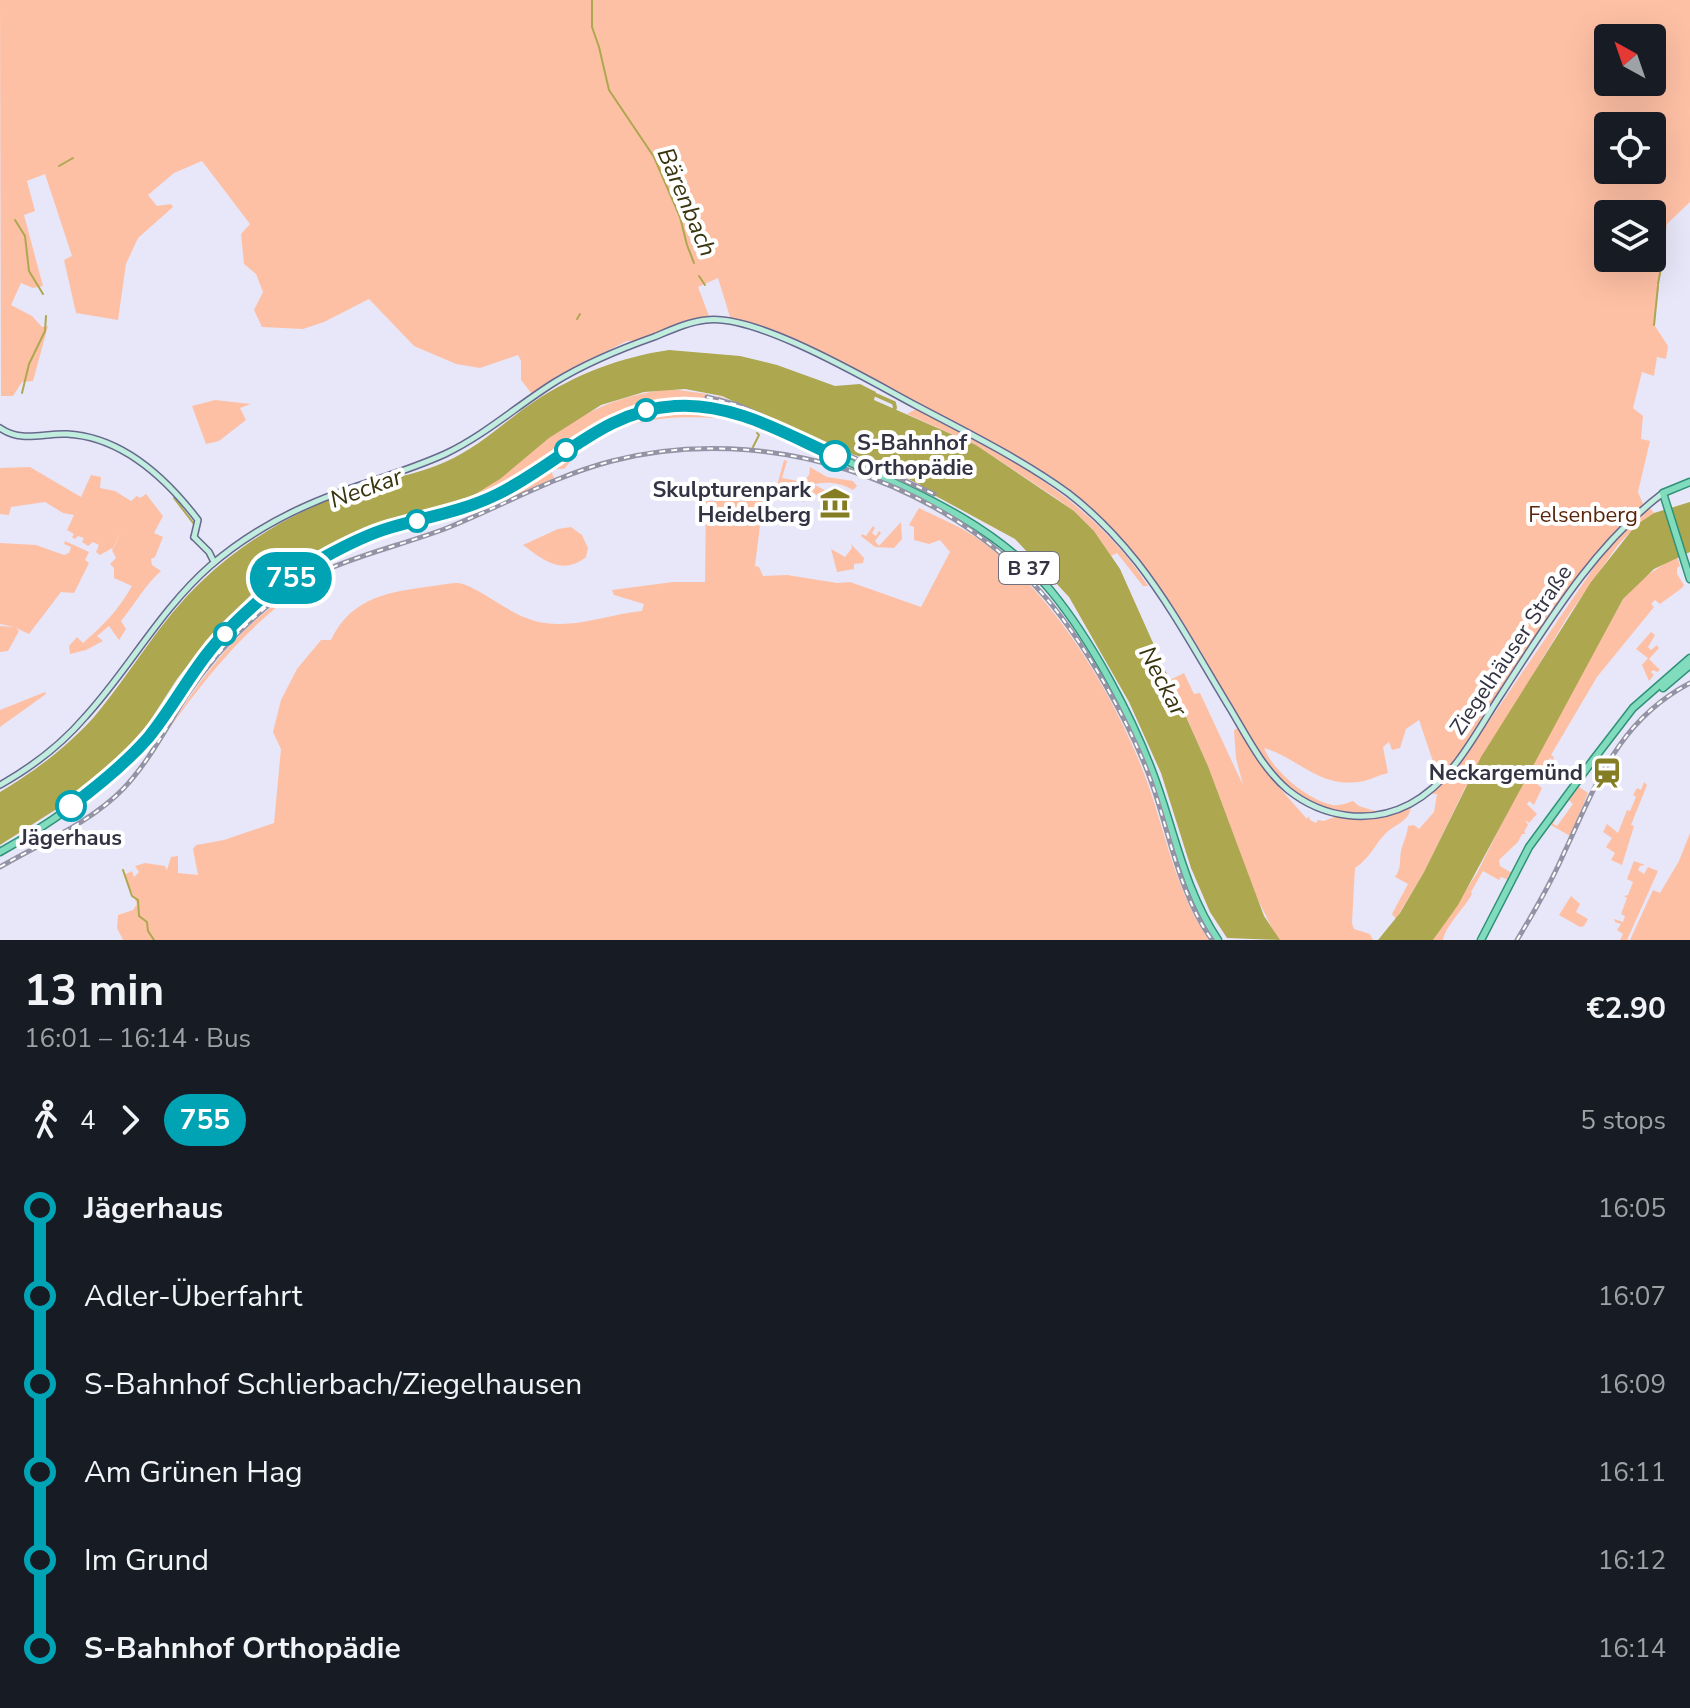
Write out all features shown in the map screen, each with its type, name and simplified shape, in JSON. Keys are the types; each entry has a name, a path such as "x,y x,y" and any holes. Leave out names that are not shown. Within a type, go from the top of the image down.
{"main road":[{"name":"Ziegelhäuser Straße","path":"0,785 44,756 83,720 172,605 226,553 296,510 423,464 480,434 548,387 588,364 681,327 711,319 741,323 806,349 1012,457 1062,489 1118,539 1138,563 1260,757 1286,788 1315,807 1333,813 1368,816 1395,810 1422,797 1449,773 1589,566 1620,530 1656,498 1666,499"},
{"name":"B 37","path":"0,852 71,806 134,753 162,720 212,647 276,586 326,557 385,529 489,498 519,483 602,428 637,412 701,406 736,414 933,502 992,536 1026,565 1062,605 1088,645 1139,741 1155,779 1191,889 1218,940"},
{"path":"0,428 21,437 69,434 112,445 152,469 174,492 198,520 194,537"},
{"path":"1690,482 1672,488 1666,499 1690,579"},
{"path":"194,537 214,562"},
{"path":"194,537 214,562"},
{"path":"209,552 226,553"},
{"path":"1481,940 1529,847 1612,733 1690,658"},
{"path":"1632,712 1690,665"}],"green space":[{"name":"Felsenberg","path":"0,0 1690,0 1690,202 1667,224 1666,231 1666,200 1594,200 1594,272 1660,272 1655,326 1668,346 1666,359 1657,357 1659,344 1654,376 1642,372 1633,408 1643,416 1641,439 1650,441 1638,492 1644,506 1589,564 1458,757 1439,779 1419,720 1406,729 1400,748 1392,750 1389,742 1383,747 1388,773 1364,781 1335,781 1264,748 1283,775 1313,798 1333,805 1353,801 1378,812 1342,813 1312,802 1286,784 1244,729 1194,640 1160,588 1122,540 1087,506 988,442 832,357 811,346 730,317 718,278 698,287 709,316 648,341 627,341 559,375 532,394 521,380 518,355 480,368 456,364 414,346 369,299 303,329 262,327 254,310 263,292 256,274 244,264 241,234 250,224 202,161 174,173 148,195 157,206 171,204 173,207 138,238 126,264 118,320 76,313 64,260 72,256 45,174 27,181 35,211 24,215 43,286 33,288 21,283 11,305 32,316 42,327 48,326 33,381 22,382 13,396 1,396"},
{"path":"671,389 708,394 704,398 713,400 719,396 755,413 755,416 693,401 661,401 630,407 590,427 506,484 438,510 491,483 584,415 616,401"},
{"path":"215,400 251,404 240,408 246,420 219,441 206,444 192,406"},
{"path":"692,408 719,412 746,421 681,417 639,423 599,438 578,452 564,469 552,469 555,460 636,417"},
{"path":"916,409 1014,462 1074,504 1101,528 1148,586 1143,586 1117,553 1111,556 1094,531 1074,511 976,445 907,414"},
{"path":"784,460 787,461 782,478 803,482 809,475 810,467 827,477 853,481 857,486 853,490 836,483 819,483 782,493 780,490 776,496"},
{"path":"30,467 81,497 91,475 101,477 100,488 115,491 131,501 146,494 163,516 154,533 163,537 155,557 151,559 152,565 161,571 121,621 126,629 119,640 109,626 97,636 103,641 70,654 69,646 77,637 83,643 91,636 132,586 114,578 114,568 110,564 116,558 113,547 100,555 96,552 99,545 93,542 88,546 82,542 84,538 72,537 74,534 67,530 74,515 63,513 45,502 11,507 9,515 0,514 0,468"},
{"path":"547,469 551,470 554,478 476,514 472,510 500,497"},
{"path":"815,485 834,495 834,503 824,514 828,520 819,514 827,503 814,493 811,492 804,502 801,500 801,490"},
{"path":"706,501 763,501 755,566 759,567 763,576 787,575 837,583 850,582 921,607 950,552 940,540 929,544 914,540 914,527 909,525 919,508 970,533 1005,560 1057,617 1120,719 1149,787 1181,885 1209,940 123,940 117,928 118,915 133,910 137,904 124,875 132,871 134,877 139,872 135,866 145,863 165,866 167,870 171,857 178,856 178,873 198,875 193,849 196,845 224,840 274,823 281,749 273,732 281,700 297,669 321,640 331,640 340,625 361,605 387,594 456,583 474,589 523,617 545,623 581,622 642,611 644,604 614,595 612,590 673,582 705,582"},
{"path":"1650,508 1654,513 1618,545 1568,616 1465,788 1424,872 1396,919 1392,914 1408,884 1395,877 1408,826 1414,825 1419,829 1434,812 1437,794 1432,794 1466,755 1601,557 1627,527"},
{"path":"901,522 902,539 894,548 875,547 861,536 866,536 873,526 872,533 876,536 879,531 881,533 875,541 879,546"},
{"path":"571,527 582,535 588,548 586,557 577,563 553,564 523,545 558,529"},
{"path":"65,541 89,552 85,560 89,563 74,593 61,592 29,634 16,628 19,631 8,651 0,652 0,626 14,627 0,624 0,543 36,545 64,555 69,553 71,547 64,544"},
{"path":"851,544 864,558 863,563 854,564 854,569 837,572 831,549 845,557 852,548"},
{"path":"1677,556 1680,566 1677,574 1684,585 1660,604 1655,600 1651,604 1654,607 1597,677 1551,755 1553,760 1550,758 1534,778 1533,781 1542,788 1534,805 1529,801 1527,804 1537,814 1529,823 1525,820 1528,825 1526,834 1522,834 1499,860 1500,866 1512,873 1508,876 1509,880 1501,877 1499,880 1483,871 1443,940 1433,940 1477,873 1519,789 1623,599 1644,577"},
{"path":"330,573 287,599 238,643 169,729 218,659 258,618 305,585"},
{"path":"1651,632 1655,635 1648,647 1651,650 1657,645 1659,648 1649,659 1660,670 1651,672 1654,675 1649,681 1642,665 1648,658 1636,649"},
{"path":"1184,673 1194,694 1200,693 1243,785 1236,758 1234,730 1238,728 1270,777 1307,819 1309,816 1316,823 1337,816 1377,818 1411,807 1405,819 1385,834 1355,868 1352,923 1354,929 1370,934 1373,940 1280,940 1276,936 1257,898 1208,766 1170,680"},
{"path":"46,694 0,727 0,710"},
{"path":"1644,782 1647,785 1631,825 1634,826 1622,865 1611,860 1615,853 1606,847 1612,838 1603,832 1607,824 1618,833 1636,797 1633,795 1637,788 1641,790"},
{"path":"1578,786 1588,793 1570,836 1549,824 1553,819 1553,824 1557,826 1573,804 1568,799"},
{"path":"1690,833 1690,940 1630,940 1653,890 1660,893 1679,861"},
{"path":"1634,861 1645,865 1638,870 1644,874 1648,867 1658,871 1627,940 1620,940 1623,934 1617,930 1621,924 1614,919 1623,922 1625,916 1621,914 1627,898 1624,896 1628,895 1633,882 1627,879"},
{"path":"1571,896 1580,904 1576,912 1588,919 1584,926 1580,927 1559,915"}],"water":[{"name":"Neckar","path":"669,350 740,356 777,365 835,386 860,384 876,392 874,400 976,445 1074,511 1094,531 1120,569 1208,766 1264,916 1280,940 1227,938 1210,912 1191,868 1161,773 1129,702 1069,597 1015,539 919,484 858,456 824,444 722,396 685,389 644,392 601,405 549,438 500,479 469,498 381,523 289,565 256,590 217,628 177,679 148,724 114,763 55,810 0,845 0,792 50,758 84,728 188,596 241,549 281,523 324,502 436,466 457,456 535,401 583,375 616,362"},
{"path":"1690,502 1690,552 1654,569 1623,599 1458,905 1433,940 1378,940 1400,913 1424,872 1481,757 1591,582 1636,525 1654,513"}],"waterway":[{"name":"Bärenbach","path":"592,0 592,27 609,90 654,157 680,217 694,263"},
{"path":"59,166 73,158"},
{"path":"15,220 25,236 29,271 43,294"},
{"path":"1658,284 1660,272"},
{"name":"Bärenbach","path":"699,276 705,285"},
{"path":"1654,325 1658,286"},
{"path":"577,319 580,314"},
{"path":"22,393 29,364 45,331 46,316"},
{"path":"876,395 894,403 895,408"},
{"path":"753,447 759,435"},
{"path":"174,498 194,524"},
{"path":"123,870 132,896 138,900 139,916 147,922 154,940"}],"railway":[{"path":"707,397 738,405 934,494"},
{"path":"0,867 96,812 123,789 216,656 251,621 294,587 336,566 447,528 591,467 670,451 730,449 790,455 848,470 905,492 957,521 1005,557 1047,599 1092,662 1132,735 1151,781 1183,883 1212,940"},
{"path":"1517,940 1548,886 1612,756 1645,716 1665,698 1690,683"}],"bus line":[{"name":"755","path":"71,806 134,753 162,720 212,647 276,586 326,557 385,529 470,506 498,494 580,440 614,422 660,407 701,406 759,422 835,456"}],"place":[{"name":"S-Bahnhof Orthopädie","path":"835,456"},
{"name":"Skulpturenpark Heidelberg","path":"835,503"},
{"name":"Neckargemünd","path":"1607,773"},
{"name":"Jägerhaus","path":"71,806"}]}
